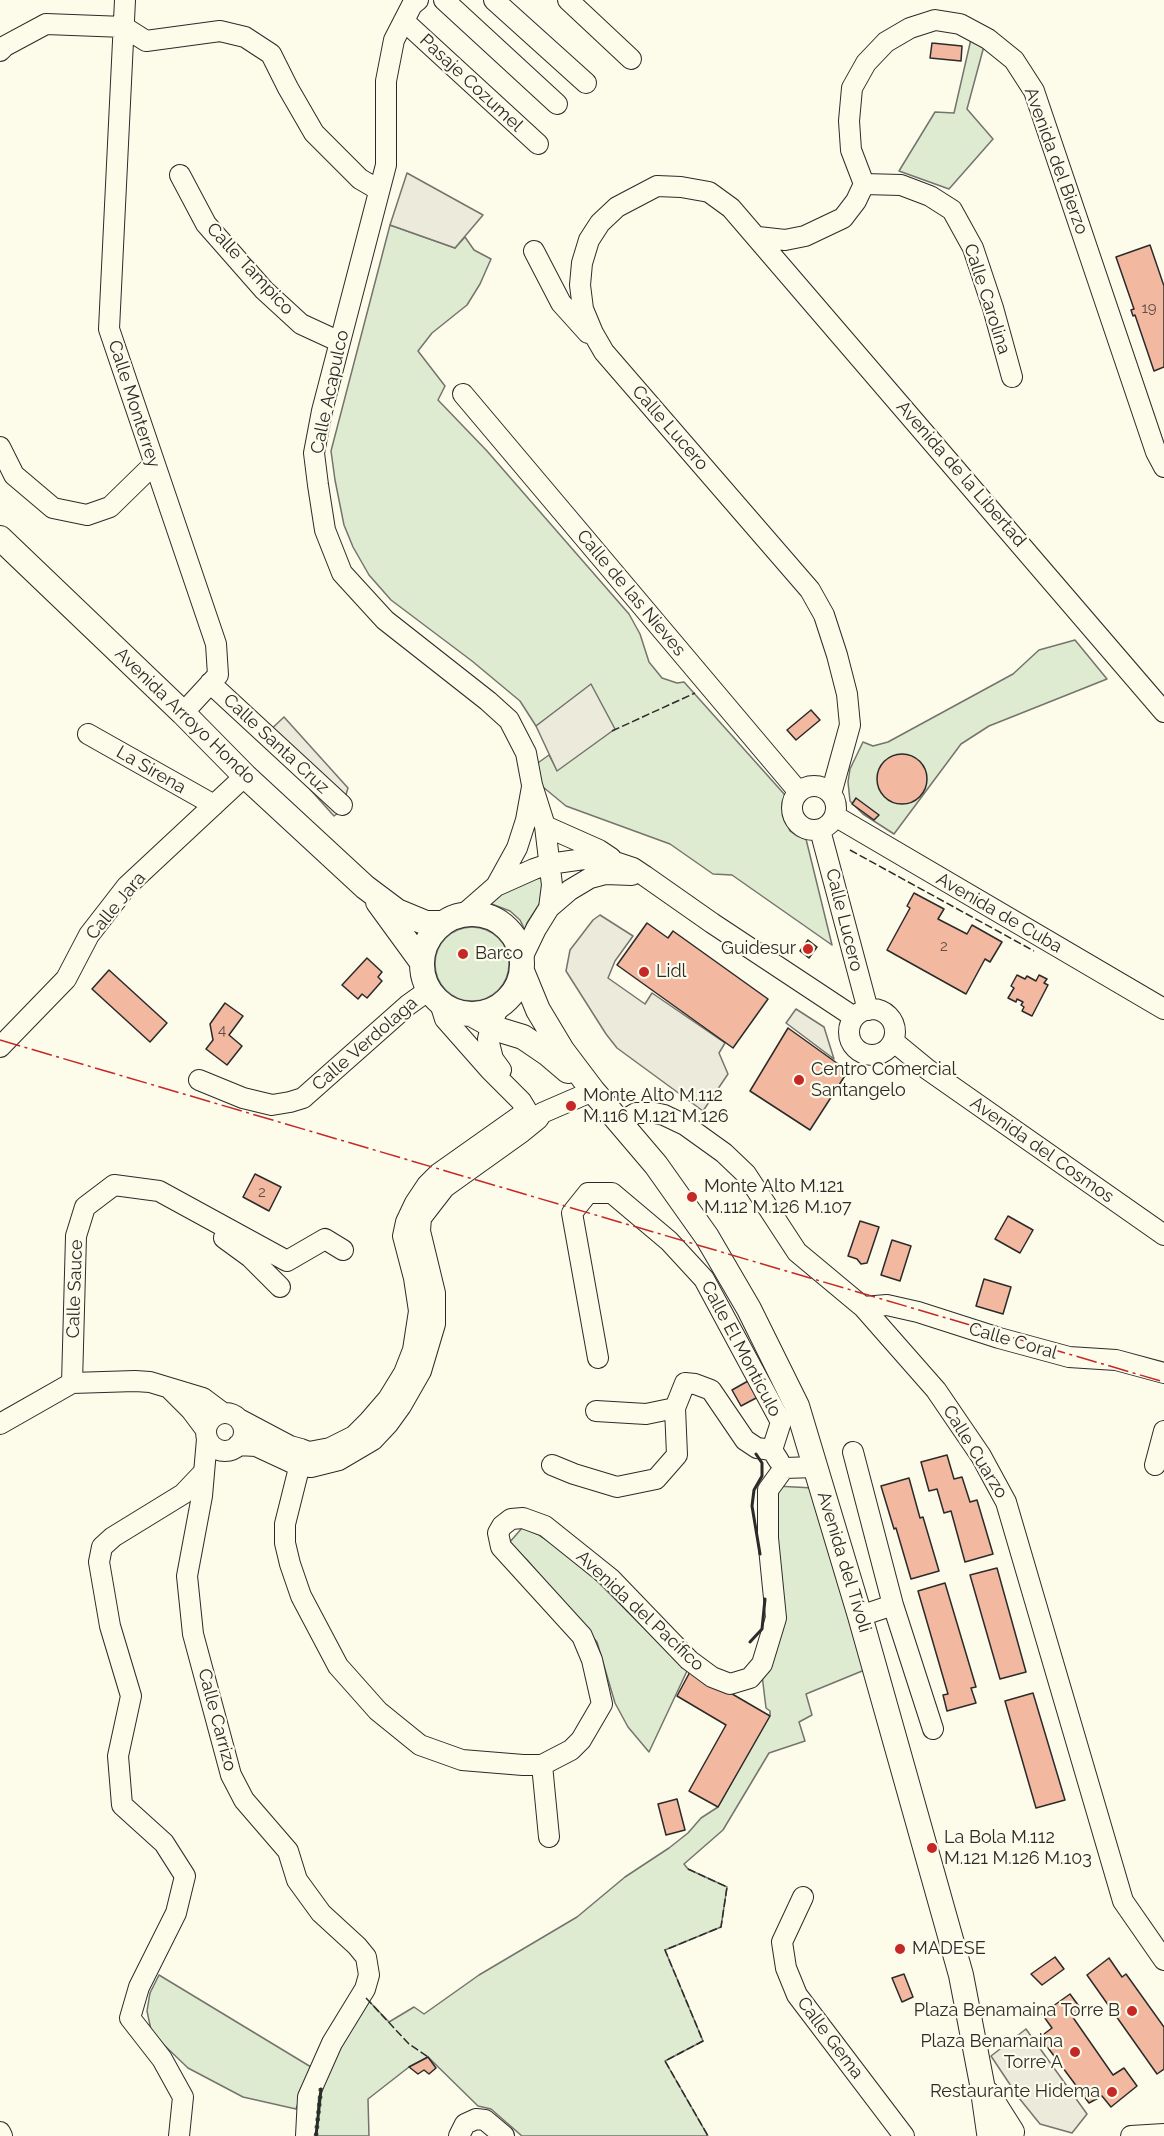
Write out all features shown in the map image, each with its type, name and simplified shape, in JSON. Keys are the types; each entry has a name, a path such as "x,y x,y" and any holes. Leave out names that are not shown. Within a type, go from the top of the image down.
{"main road":[{"name":"Avenida Arroyo Hondo","path":"0,538 183,713 245,776 371,893 422,961"},
{"name":"Avenida Arroyo Hondo","path":"371,893 406,915 426,923 442,923"},
{"path":"464,914 491,917 512,933 519,945 522,965 513,992 487,1016 450,1010 434,997 422,971 422,961 428,940 442,923 464,914"},
{"name":"Avenida del Tívoli","path":"522,965 538,1010 562,1050 593,1091 656,1165 706,1237 749,1309 797,1406 860,1616 961,1975 982,2084 996,2110 1001,2134"},
{"name":"Avenida del Tívoli","path":"487,1016 548,1054 593,1091"}],"street":[{"name":"Calle Monterrey","path":"125,0 109,329 216,644 218,675 183,713"},
{"name":"Calle Acapulco","path":"418,0 412,5 394,40 386,81 386,165 314,453 325,530 342,573 385,620 509,720 526,753 532,785"},
{"path":"444,0 557,104"},
{"path":"494,0 586,83"},
{"path":"568,0 631,59"},
{"name":"Avenida del Bierzo","path":"864,184 851,150 849,121 852,88 866,63 886,42 910,28 935,20 960,24 988,39 1014,60 1034,91 1156,452 1164,467"},
{"name":"Pasaje Cozumel","path":"404,21 538,144"},
{"path":"0,51 46,24 124,27 146,41 220,32 245,37 271,54 314,133 360,179 379,190"},
{"name":"Calle Tampico","path":"180,175 206,224 264,290 301,324 340,342"},
{"path":"758,237 785,240 805,236 826,227 843,218 856,201 864,184"},
{"name":"Calle Carolina","path":"864,184 901,185 930,196 952,210 972,248 993,308 1012,377"},
{"name":"Calle Lucero","path":"758,237 731,208 709,192 657,186 617,207 600,223 589,240 582,264 580,285 583,309 604,352 810,590 824,615 847,694 850,725 831,794"},
{"name":"Avenida de la Libertad","path":"758,237 1164,712"},
{"path":"534,251 561,303 604,352"},
{"name":"Calle de las Nieves","path":"463,394 798,791"},
{"path":"0,447 14,475 53,508 87,515 110,507 154,464"},
{"name":"Calle Santa Cruz","path":"210,683 342,805"},
{"name":"La Sirena","path":"88,734 214,805"},
{"name":"Calle Jara","path":"0,1047 66,979 89,935 127,886 245,776"},
{"path":"532,785 545,826 552,885 549,908"},
{"path":"496,886 517,848 526,820 532,785"},
{"path":"814,786 822,787 831,794 836,808 835,816 830,824 820,830 806,830 794,820 791,805 798,791 814,786"},
{"name":"Avenida de Cuba","path":"835,816 1164,1009"},
{"path":"545,826 599,850 615,862"},
{"name":"Calle Lucero","path":"820,830 861,1013"},
{"path":"464,914 496,886 521,873 549,864 584,859 615,862 633,868 659,888"},
{"path":"522,965 536,929 549,908 580,883 605,874 633,875 659,888 861,1013 881,1011 887,1015 894,1030 893,1041 879,1054 861,1052 855,1048 849,1036 849,1026 861,1013"},
{"path":"169,1388 191,1410 213,1447 256,1446 300,1458 343,1443 354,1436 388,1399 404,1373 413,1350 419,1311 414,1278 403,1236 406,1222 415,1203 438,1174 527,1111 446,1019 434,997"},
{"name":"Calle Verdolaga","path":"199,1080 243,1098 272,1105 303,1098 408,1005 434,997"},
{"path":"487,1016 489,1046 493,1059 542,1113"},
{"name":"Avenida del Cosmos","path":"893,1041 919,1064 1164,1235"},
{"path":"0,1424 72,1383 150,1382 203,1398 231,1416 290,1446 311,1467 347,1456 373,1440 388,1424 421,1371 435,1324 435,1293 420,1231 421,1218 445,1187 522,1132 542,1113 593,1091"},
{"name":"Calle Cuarzo","path":"621,1122 636,1113 664,1115 685,1125 724,1153 746,1174 797,1252 862,1307 936,1390 981,1456 1006,1502 1124,1901 1164,1960"},
{"name":"Calle Sauce","path":"72,1383 76,1236 85,1207 114,1185 159,1191 287,1261 325,1239 343,1250"},
{"name":"Calle Sauce","path":"159,1191 250,1257 280,1287"},
{"name":"Calle El Montículo","path":"598,1358 572,1213 588,1194 612,1193 669,1241 705,1279 781,1422 771,1450"},
{"name":"Calle Coral","path":"862,1307 887,1305 1069,1357 1116,1360 1164,1373"},
{"path":"552,1465 617,1487 656,1479 676,1455 675,1408 685,1383 711,1390 745,1440 757,1448 771,1450 784,1468 816,1467"},
{"path":"596,1411 646,1414 675,1408"},
{"path":"218,1414 231,1416 244,1429 244,1435 219,1464 202,1496 209,1420 218,1414"},
{"path":"1155,1467 1164,1431"},
{"path":"853,1452 893,1605 933,1729"},
{"path":"300,1458 285,1524 285,1543 301,1596 338,1666 378,1711 420,1745 462,1760 542,1765 549,1837"},
{"name":"Avenida del Pacífico","path":"542,1765 571,1750 581,1740 602,1704 592,1660 582,1636 501,1547 498,1533 502,1526 511,1519 523,1518 545,1526 610,1578 689,1660 712,1677 730,1684 750,1678 762,1664 770,1644 776,1618 768,1538 768,1490 784,1468"},
{"path":"179,2136 183,2097 162,2059 130,2018 139,1987 176,1913 185,1876 164,1843 122,1805 118,1756 131,1696 110,1626 99,1562 102,1547 113,1537 167,1505 192,1486 204,1473"},
{"name":"Calle Carrizo","path":"202,1496 187,1576 193,1634 231,1774 244,1800 288,1851 297,1880 321,1913 366,1957 369,1975 365,1989 332,2043 308,2097 306,2136"},
{"path":"167,1505 184,1503 194,1511 198,1519"},
{"path":"860,1616 893,1605"},
{"name":"Calle Gema","path":"803,1897 782,1942 786,1968 797,1995 904,2136"},
{"path":"459,2136 465,2124 476,2119 485,2121 504,2136"},
{"path":"1131,2136 1164,2134"}],"green space":[{"path":"971,39 984,46 967,109 993,139 949,189 899,171 935,112 954,113"},
{"path":"390,225 455,248 465,237 474,250 491,259 480,284 467,305 432,333 418,351 445,386 438,400 487,451 629,614 640,634 649,662 662,678 677,683 684,682 785,795 784,818 790,831 806,839 832,945 732,875 713,874 670,844 566,806 543,787 535,765 549,755 557,770 591,685 536,726 520,701 472,661 391,600 369,575 344,525 331,451"},
{"path":"1075,640 1107,679 989,726 961,744 894,834 863,814 850,801 848,782 850,769 863,742 873,746 888,742 1013,674 1039,650"},
{"path":"543,874 545,888 540,903 525,930 520,920 510,911 489,903 510,888"},
{"path":"472,927 493,933 503,943 509,964 503,985 493,995 472,1001 451,995 441,985 435,964 441,943 451,933"},
{"path":"776,1486 813,1488 867,1669 806,1694 812,1715 799,1722 805,1741 769,1753 723,1830 684,1864 688,1869 727,1887 721,1927 665,1950 703,2041 665,2061 708,2136 522,2136 491,2109 478,2106 428,2057 409,2067 368,2099 369,2136 316,2136 322,2083 366,1998 389,2022 414,2007 424,2014 479,1975 577,1917 625,1877 669,1848 688,1833 701,1818 718,1807 770,1715 770,1711 766,1708 762,1675 775,1531"},
{"path":"522,1528 539,1535 574,1558 687,1671 649,1752 628,1727 615,1703 597,1642 527,1560 509,1543"},
{"path":"159,1975 311,2067 296,2109 243,2097 188,2068 164,2045 151,2030 147,2011 150,1993"}],"shaded area":[{"path":"407,173 483,215 455,248 390,225"},
{"path":"591,684 615,729 557,771 536,726"},
{"path":"284,717 348,788 341,811 334,816 263,737"},
{"path":"600,915 633,936 615,961 608,978 645,1004 652,993 725,1043 719,1053 728,1074 703,1111 617,1048 566,971 570,950 593,920"},
{"path":"796,1009 824,1027 834,1059 786,1023"},
{"path":"1026,2029 1087,2114 1072,2133 1040,2124 1019,2098 991,2056"}],"building":[{"path":"932,43 962,46 961,61 930,58"},
{"path":"1150,245 1164,286 1164,367 1154,371 1135,315 1133,316 1131,310 1134,309 1116,257"},
{"path":"811,710 820,720 796,740 787,730"},
{"path":"902,754 920,761 927,779 920,797 902,804 884,797 877,779 884,761"},
{"path":"856,798 879,815 874,820 852,804"},
{"path":"914,893 944,909 938,919 967,934 972,925 1002,942 990,962 985,959 966,994 887,950 910,908 907,906"},
{"path":"647,923 668,938 673,931 768,999 733,1048 617,965"},
{"name":"Guidesur","path":"808,940 817,947 809,958 800,951"},
{"path":"367,958 382,972 378,977 382,981 367,998 362,994 358,999 342,985"},
{"path":"109,970 167,1023 150,1042 92,989"},
{"path":"1017,975 1025,979 1027,976 1036,981 1039,975 1047,979 1044,983 1048,985 1032,1016 1022,1011 1023,1002 1017,999 1016,1002 1008,998 1014,988 1011,986"},
{"path":"225,1003 243,1016 229,1035 242,1046 227,1065 206,1049 213,1040 210,1024"},
{"name":"Centro Comercial Santangelo","path":"788,1028 848,1071 810,1130 750,1091"},
{"path":"255,1174 281,1187 269,1211 243,1197"},
{"path":"1008,1216 1033,1230 1020,1253 995,1239"},
{"path":"860,1221 879,1227 867,1263 861,1264 857,1259 848,1256"},
{"path":"892,1240 911,1246 900,1281 881,1275"},
{"path":"984,1279 1011,1287 1003,1314 976,1306"},
{"path":"748,1381 758,1397 741,1406 732,1390"},
{"path":"947,1455 954,1479 962,1477 970,1502 977,1500 993,1554 965,1562 951,1511 944,1513 937,1489 929,1491 921,1462"},
{"path":"909,1478 920,1518 923,1517 939,1571 911,1579 881,1486"},
{"path":"997,1568 1026,1672 1000,1679 970,1575"},
{"path":"945,1583 976,1687 971,1688 976,1703 947,1711 943,1695 948,1694 918,1591"},
{"path":"691,1670 770,1716 718,1807 689,1791 726,1725 677,1696"},
{"path":"1033,1693 1065,1800 1036,1808 1005,1701"},
{"path":"677,1799 685,1830 666,1835 658,1804"},
{"path":"1055,1957 1064,1969 1042,1985 1031,1974"},
{"name":"Plaza Benamaina Torre B","path":"1109,1958 1122,1977 1126,1974 1164,2027 1164,2069 1157,2074 1087,1975"},
{"path":"904,1974 913,1997 902,2002 892,1978"},
{"name":"Plaza Benamaina Torre A","path":"1070,1994 1081,2009 1072,2016 1113,2075 1124,2068 1137,2086 1111,2107 1102,2096 1089,2103 1040,2037 1052,2028 1042,2014"},
{"path":"428,2057 436,2068 429,2074 424,2070 418,2074 409,2067"}],"hedge":[{"path":"316,2136 321,2088"}],"fence":[{"path":"612,731 695,693"},
{"path":"850,850 1034,951"},
{"path":"688,1869 727,1887 721,1927 665,1950 703,2041 665,2061 708,2136"},
{"path":"366,1998 409,2044 428,2057"}],"wall":[{"path":"756,1454 762,1463 762,1476 754,1490 752,1506 760,1554"},
{"path":"750,1642 762,1629 765,1599"},
{"path":"316,2136 321,2089"}],"power":[{"path":"0,1040 1164,1382"}],"place":[{"name":"Guidesur","path":"808,949"},
{"name":"Barco","path":"463,954"},
{"name":"Lidl","path":"644,972"},
{"name":"Centro Comercial Santangelo","path":"799,1080"},
{"name":"Monte Alto M.112 M.116 M.121 M.126","path":"571,1106"},
{"name":"Monte Alto M.121 M.112 M.126 M.107","path":"692,1197"},
{"name":"La Bola M.112 M.121 M.126 M.103","path":"932,1848"},
{"name":"MADESE","path":"900,1949"},
{"name":"Plaza Benamaina Torre B","path":"1132,2011"},
{"name":"Plaza Benamaina Torre A","path":"1075,2052"},
{"name":"Restaurante Hidema","path":"1112,2092"}]}
